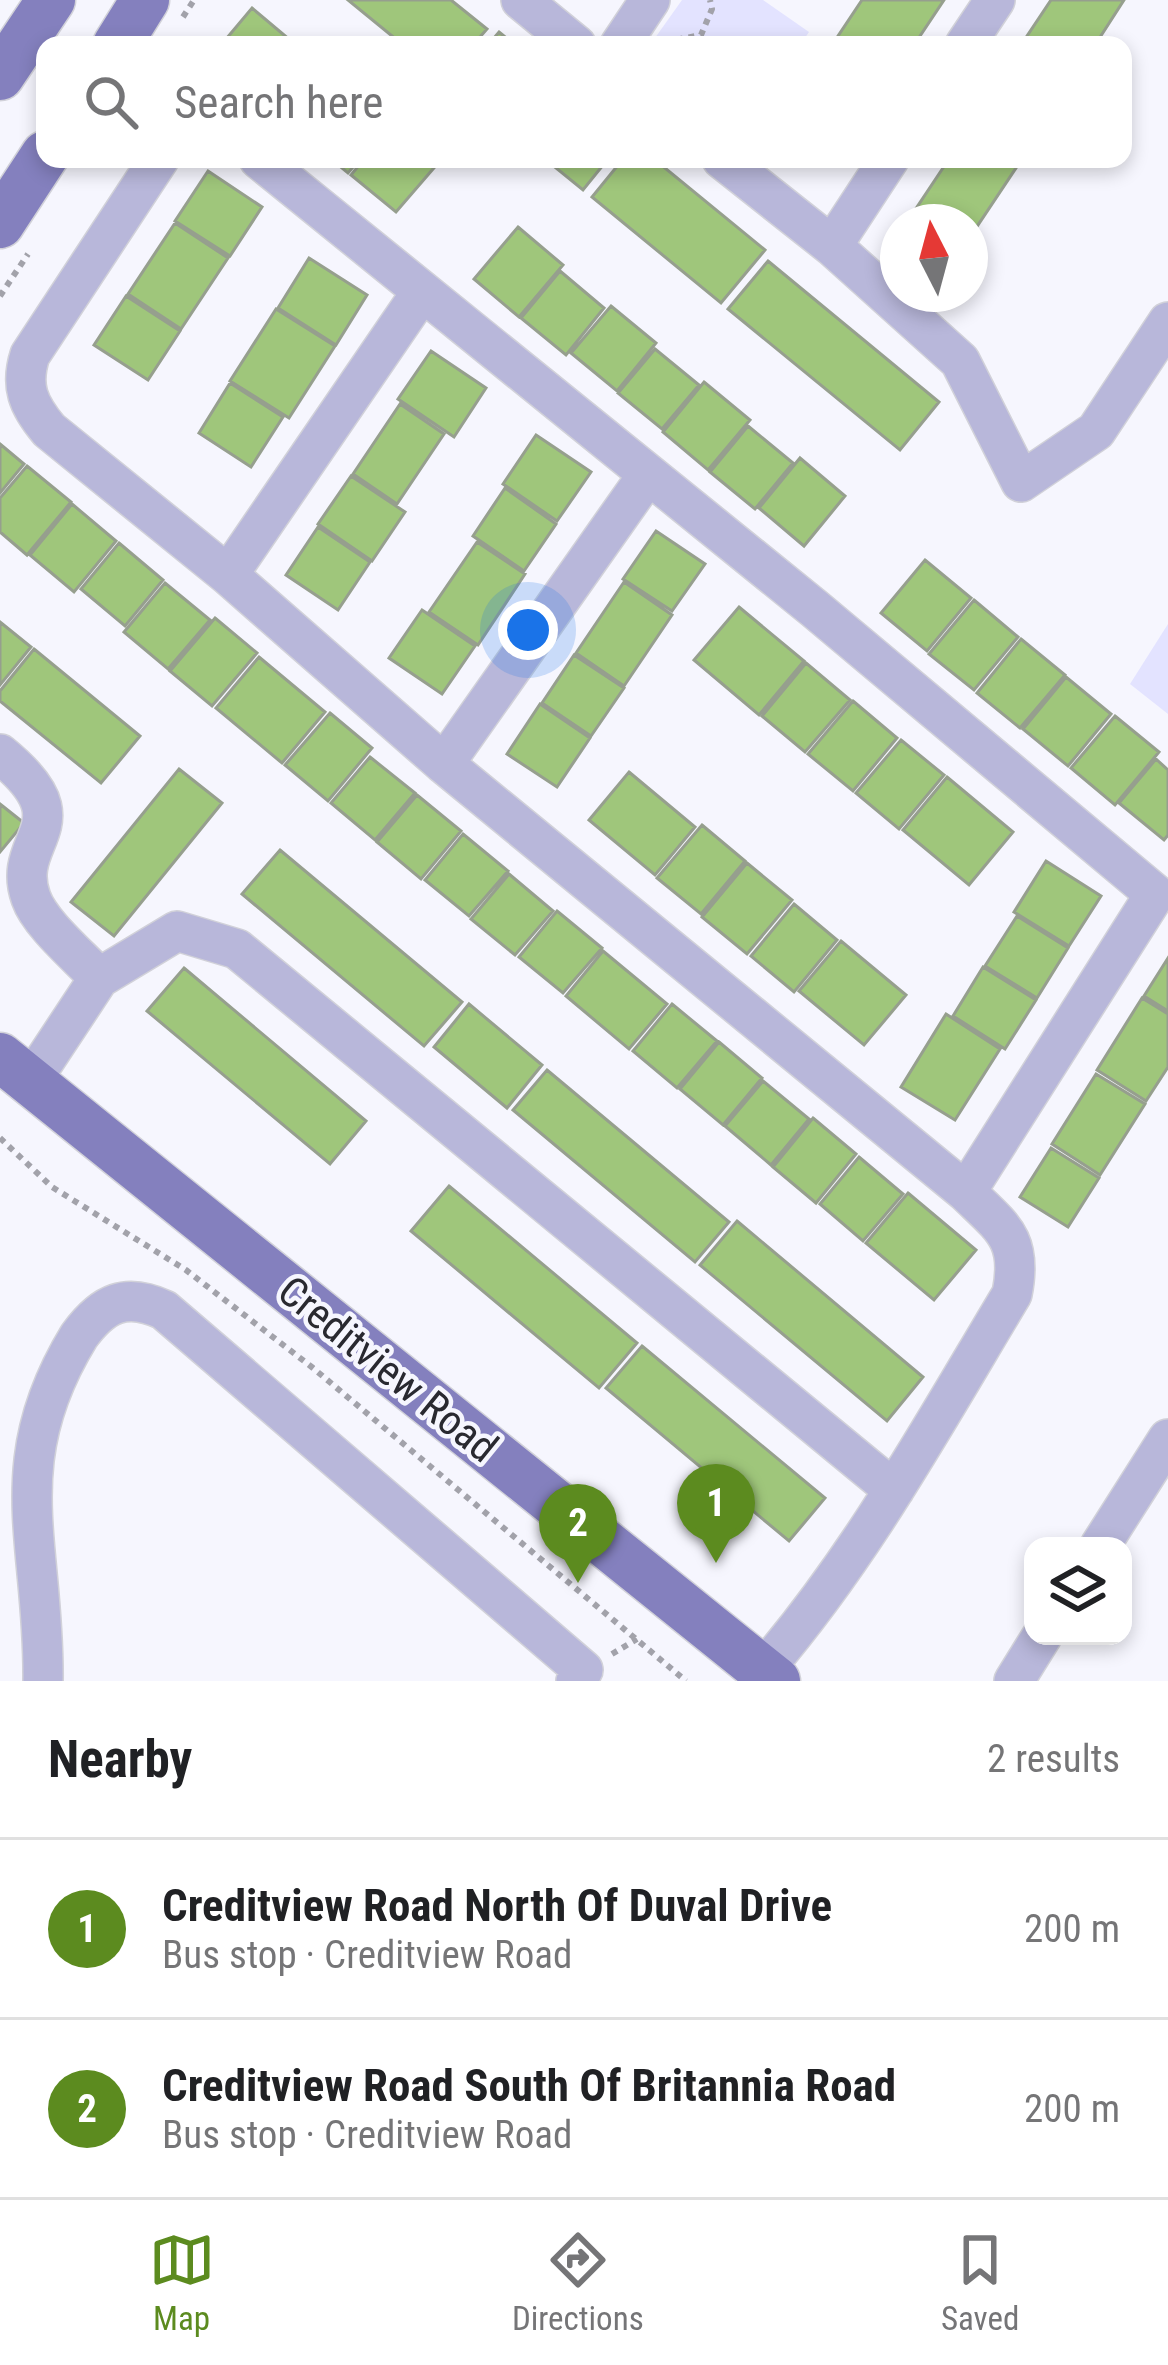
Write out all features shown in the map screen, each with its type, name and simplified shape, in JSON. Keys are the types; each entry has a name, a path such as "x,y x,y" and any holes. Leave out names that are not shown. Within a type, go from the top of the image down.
{"main road":[{"path":"0,76 51,0"},
{"path":"122,36 145,0"},
{"path":"0,224 37,168"},
{"name":"Creditview Road","path":"15,1069 770,1675"}],"street":[{"path":"521,0 565,36"},
{"path":"626,36 650,0"},
{"path":"971,36 995,0"},
{"path":"153,168 30,355 22,380 32,411 444,764 965,1192 1006,1232 1018,1265 1012,1294 894,1490 770,1675"},
{"path":"271,168 815,609 1162,900 965,1192"},
{"path":"734,168 832,245 960,361 1021,482 1096,431 1168,322"},
{"path":"832,245 883,168"},
{"path":"228,575 421,292"},
{"path":"444,764 647,476"},
{"path":"0,754 25,775 42,804 41,835 28,872 30,897 99,978"},
{"path":"15,1069 99,978 177,931 237,949 894,1490"},
{"path":"43,1681 24,1497 25,1453 61,1360 89,1322 122,1299 144,1300 164,1310 583,1670 576,1681"},
{"path":"1106,1537 1168,1439"},
{"path":"1014,1681 1036,1645"}],"path":[{"path":"696,36 701,35 712,9 710,0"},
{"path":"0,1138 52,1187 186,1270 313,1368 686,1681"}],"shaded area":[{"path":"682,0 763,0 809,32 806,36 656,36"},
{"path":"1168,624 1168,714 1130,684"}],"building":[{"path":"348,0 451,0 487,29 481,36 392,36"},
{"path":"862,0 944,0 920,36 838,36"},
{"path":"1051,0 1124,0 1101,36 1027,36"},
{"path":"252,8 285,36 229,36"},
{"path":"357,168 434,168 396,212 351,175"},
{"path":"556,168 601,168 583,190"},
{"path":"616,168 665,168 765,250 721,303 592,197"},
{"path":"943,168 1016,168 988,210 988,204 919,204"},
{"path":"208,171 262,207 230,256 175,221"},
{"path":"175,223 228,258 181,329 128,294"},
{"path":"518,227 563,265 519,317 474,279"},
{"path":"309,258 367,295 336,345 278,308"},
{"path":"768,261 939,402 900,450 728,309"},
{"path":"560,271 604,308 566,355 521,318"},
{"path":"126,296 180,331 148,380 94,345"},
{"path":"611,306 656,343 617,391 571,353"},
{"path":"276,309 335,346 289,418 230,381"},
{"path":"655,349 699,385 662,429 618,393"},
{"path":"431,351 486,388 454,437 398,399"},
{"path":"704,382 750,420 708,470 663,432"},
{"path":"230,383 283,417 251,467 199,433"},
{"path":"400,404 444,434 397,504 353,474"},
{"path":"748,426 793,463 755,509 710,472"},
{"path":"536,435 591,472 557,521 503,484"},
{"path":"0,444 24,464 0,493"},
{"path":"800,458 845,496 804,546 759,508"},
{"path":"27,466 71,502 27,555 0,532 0,498"},
{"path":"351,476 405,512 372,561 318,524"},
{"path":"505,488 556,524 524,571 473,536"},
{"path":"72,504 116,541 74,592 30,555"},
{"path":"318,527 370,562 338,610 286,575"},
{"path":"656,531 705,564 672,611 623,579"},
{"path":"477,542 525,574 478,645 429,612"},
{"path":"119,543 163,580 125,626 81,589"},
{"path":"925,560 971,598 927,651 881,613"},
{"path":"624,582 672,615 624,686 576,653"},
{"path":"165,583 210,620 168,669 124,632"},
{"path":"974,600 1018,637 974,690 929,654"},
{"path":"739,607 804,661 759,715 694,660"},
{"path":"422,610 475,646 442,694 389,658"},
{"path":"215,618 257,653 212,706 170,671"},
{"path":"0,622 31,647 0,685"},
{"path":"1021,639 1065,675 1020,728 977,693"},
{"path":"34,649 140,736 101,783 0,701 0,691"},
{"path":"574,655 624,688 591,736 542,703"},
{"path":"259,657 325,712 282,763 216,708"},
{"path":"806,663 850,700 805,752 762,716"},
{"path":"1066,677 1111,714 1068,766 1023,729"},
{"path":"853,701 897,738 853,791 808,754"},
{"path":"540,704 590,738 557,787 507,754"},
{"path":"330,713 372,748 328,801 285,765"},
{"path":"1115,716 1159,752 1115,805 1071,768"},
{"path":"901,740 944,775 899,829 856,793"},
{"path":"370,757 415,793 375,840 331,803"},
{"path":"1156,759 1168,770 1168,835 1164,840 1119,803"},
{"path":"179,769 222,803 114,936 71,902"},
{"path":"629,772 695,827 655,875 589,820"},
{"path":"947,777 1013,832 969,885 903,830"},
{"path":"417,795 461,831 421,879 377,842"},
{"path":"0,804 24,823 0,852"},
{"path":"702,825 745,861 701,914 657,878"},
{"path":"463,834 508,871 469,916 425,880"},
{"path":"280,850 462,1002 424,1046 242,894"},
{"path":"1046,861 1101,896 1069,946 1014,912"},
{"path":"747,863 792,900 747,954 702,917"},
{"path":"509,874 553,911 515,955 471,919"},
{"path":"794,904 837,940 794,992 751,956"},
{"path":"557,911 602,948 563,993 519,957"},
{"path":"1017,916 1068,948 1037,998 985,966"},
{"path":"841,941 906,995 864,1045 799,991"},
{"path":"603,951 667,1004 629,1049 566,996"},
{"path":"1168,958 1168,1011 1144,996"},
{"path":"983,967 1036,1000 1005,1049 953,1016"},
{"path":"184,968 366,1121 330,1164 147,1011"},
{"path":"1142,998 1168,1014 1168,1067 1146,1101 1097,1070"},
{"path":"469,1004 542,1065 507,1108 434,1047"},
{"path":"672,1004 717,1041 677,1088 633,1051"},
{"path":"946,1014 1000,1049 955,1120 901,1087"},
{"path":"719,1042 762,1078 723,1125 680,1089"},
{"path":"547,1070 729,1222 695,1262 513,1110"},
{"path":"1096,1074 1145,1104 1100,1175 1052,1144"},
{"path":"763,1081 809,1119 771,1165 725,1126"},
{"path":"813,1118 856,1154 816,1203 773,1167"},
{"path":"1051,1148 1099,1178 1068,1227 1020,1197"},
{"path":"859,1157 903,1194 863,1241 820,1204"},
{"path":"449,1186 637,1343 599,1388 411,1231"},
{"path":"908,1193 976,1250 934,1300 866,1243"},
{"path":"737,1221 923,1377 887,1421 700,1265"},
{"path":"642,1346 825,1498 789,1541 606,1388"}],"place":[{"name":"Creditview Road North Of Duval Drive","path":"716,1563"},
{"name":"Creditview Road South Of Britannia Road","path":"578,1583"}]}
